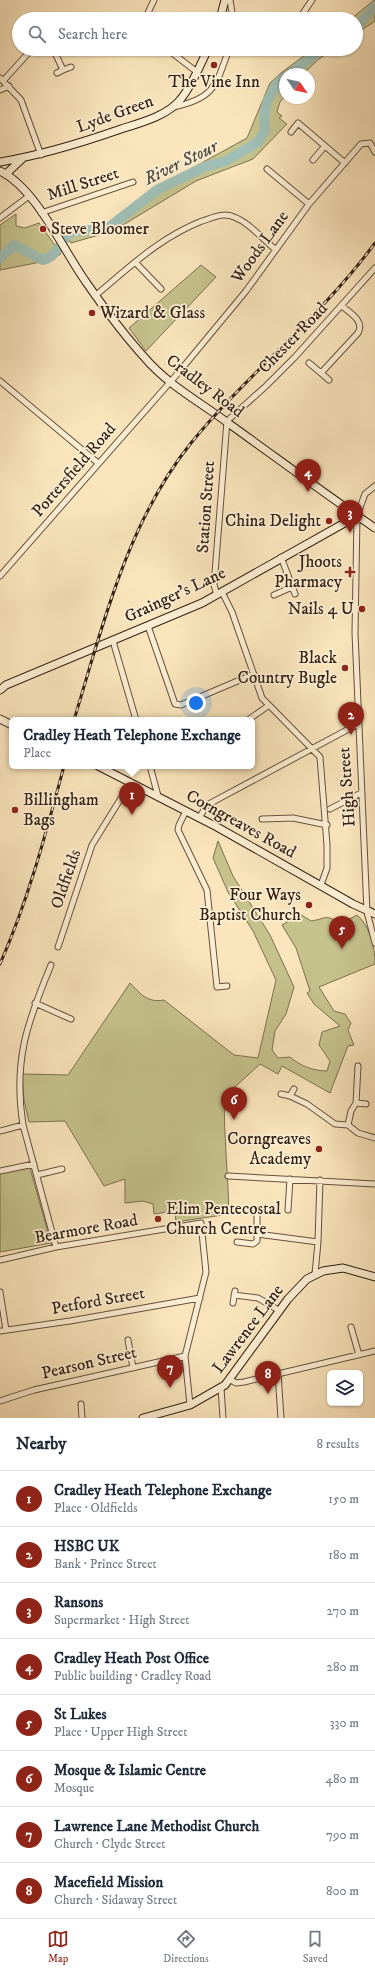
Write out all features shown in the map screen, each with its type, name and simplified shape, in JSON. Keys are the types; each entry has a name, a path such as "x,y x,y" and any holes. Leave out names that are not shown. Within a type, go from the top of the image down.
{"main road":[{"path":"222,12 225,0"},
{"name":"Lyde Green","path":"0,162 41,155 148,120 173,107 181,100 205,56"},
{"path":"3,172 24,158"},
{"name":"Cradley Road","path":"3,172 22,187 29,196 96,295 145,359 170,382 226,421 342,507 375,528"},
{"name":"Grainger's Lane","path":"0,690 6,685 202,603 281,557 357,516"},
{"name":"Corngreaves Road","path":"104,769 199,818 367,912 375,914"},
{"name":"Lawrence Lane","path":"143,1418 190,1404 221,1388 293,1292 315,1274 343,1268 375,1277"}],"street":[{"path":"148,12 154,0"},
{"path":"230,0 233,12"},
{"path":"304,12 312,0"},
{"path":"25,56 1,79 21,100 41,155"},
{"path":"56,56 63,70"},
{"path":"176,56 197,72"},
{"path":"173,107 189,104 203,97 213,88 218,81 227,56"},
{"path":"58,73 71,67"},
{"path":"0,90 9,86"},
{"path":"291,132 298,123 345,163"},
{"name":"Woods Lane","path":"170,382 246,291 309,204 361,144 370,143 375,152"},
{"path":"313,160 325,146"},
{"path":"267,169 309,204"},
{"name":"Mill Street","path":"41,213 133,182"},
{"path":"0,218 29,196"},
{"path":"96,295 160,242 179,230 224,215 234,217 244,223 275,249"},
{"path":"135,262 161,289"},
{"name":"Chester Road","path":"226,421 266,386 342,306 375,268"},
{"path":"321,373 360,330 357,318 342,306"},
{"path":"309,363 329,380"},
{"path":"0,381 98,463"},
{"name":"Portersfield Road","path":"0,576 170,382"},
{"name":"Station Street","path":"220,593 215,590 215,573 226,421"},
{"name":"High Street","path":"367,912 358,724 358,674 355,633 357,516 365,494 375,486"},
{"path":"281,557 295,594"},
{"path":"274,595 292,587"},
{"path":"220,593 232,612 262,698 268,706 288,723 320,757 327,825 327,868 320,885"},
{"path":"148,626 175,704 181,705 254,674"},
{"path":"113,641 135,717"},
{"path":"252,717 268,706"},
{"path":"199,818 207,805 358,724"},
{"path":"151,769 158,796"},
{"name":"Oldfields","path":"58,947 92,845 131,782"},
{"path":"330,809 361,793"},
{"path":"186,811 178,830 207,890 217,986 227,986"},
{"path":"262,819 293,818 327,825"},
{"path":"367,912 371,917 375,934"},
{"path":"367,912 375,943"},
{"path":"51,965 24,1034 19,1074 20,1105 23,1125 56,1247"},
{"path":"36,1003 71,1019"},
{"path":"348,1125 351,1111 356,1103 358,1066"},
{"path":"290,1096 294,1089"},
{"path":"281,1094 290,1096 307,1104 335,1124 348,1125 358,1133 375,1138"},
{"path":"356,1103 366,1104"},
{"path":"0,1131 23,1125"},
{"path":"0,1171 34,1164"},
{"path":"37,1175 62,1169"},
{"path":"228,1176 375,1184"},
{"path":"288,1210 290,1179"},
{"path":"315,1274 318,1242 320,1180"},
{"path":"238,1242 253,1244 257,1241 257,1209"},
{"name":"Bearmore Road","path":"0,1260 56,1247 201,1223 206,1272 200,1298"},
{"path":"257,1234 318,1242"},
{"path":"0,1292 6,1330"},
{"path":"233,1303 234,1293 258,1298 280,1311"},
{"path":"190,1404 185,1356 200,1298"},
{"name":"Petford Street","path":"0,1331 70,1321 200,1298"},
{"path":"351,1327 359,1355"},
{"path":"128,1340 133,1368"},
{"path":"229,1379 236,1383 375,1351"},
{"name":"Pearson Street","path":"0,1401 34,1390 185,1356"},
{"path":"278,1373 281,1418"},
{"path":"221,1388 223,1418"},
{"path":"81,1404 82,1418"}],"shaded area":[{"path":"375,0 375,21 363,29 363,12 359,12"},
{"path":"304,56 323,56 309,68 288,68"},
{"path":"279,75 279,104 277,112 282,116 279,118 287,124 253,159 196,181 113,231 71,243 61,231 109,224 137,200 156,188 247,138 270,83"},
{"path":"16,214 16,226 25,228 39,223 61,254 51,260 0,270 0,225"},
{"path":"201,265 216,277 146,351 129,328"},
{"path":"218,841 233,876 270,935 294,987 286,1014 275,1031 272,1050 278,1058 290,1057 307,1067 327,1071 330,1061 319,1045 322,1032 340,1026 314,1004 307,993 310,991 296,948 282,925 300,914 311,921 328,918 340,924 357,915 362,920 371,937 375,964 319,987 334,1011 345,1014 351,1023 348,1030 354,1045 348,1046 330,1093 282,1066 278,1074 260,1064 224,1097 229,1214 176,1222 175,1211 154,1214 153,1204 143,1201 125,1203 125,1179 104,1186 65,1121 29,1122 24,1100 22,1074 68,1075 130,983 141,994 149,999 158,1001 164,1000 234,1055 258,1058 276,980 253,931 228,892 213,858"},
{"path":"27,1166 30,1168 51,1243 0,1252 0,1174"}],"waterway":[{"name":"River Stour","path":"363,20 375,6"},
{"name":"River Stour","path":"298,68 313,56"},
{"name":"River Stour","path":"0,258 14,245 43,260 49,258 72,232 108,228 157,190 204,167 226,161 258,142 265,130 264,117 267,102 279,82"}],"railway":[{"path":"75,717 119,576 150,507 169,474 191,443 213,417 331,296 375,243"},
{"path":"0,964 28,891 63,769"}],"place":[{"name":"The Vine Inn","path":"214,65"},
{"name":"Steve Bloomer","path":"43,229"},
{"name":"Wizard & Glass","path":"92,313"},
{"name":"Cradley Heath Post Office","path":"308,492"},
{"name":"China Delight","path":"329,521"},
{"name":"Ransons","path":"350,533"},
{"name":"Jhoots Pharmacy","path":"350,572"},
{"name":"Nails 4 U","path":"362,609"},
{"name":"Black Country Bugle","path":"345,668"},
{"name":"HSBC UK","path":"351,735"},
{"name":"Billingham Bags","path":"15,810"},
{"name":"Cradley Heath Telephone Exchange","path":"132,815"},
{"name":"Four Ways Baptist Church","path":"309,905"},
{"name":"St Lukes","path":"342,949"},
{"name":"Mosque & Islamic Centre","path":"234,1120"},
{"name":"Corngreaves Academy","path":"319,1149"},
{"name":"Elim Pentecostal Church Centre","path":"158,1219"},
{"name":"Lawrence Lane Methodist Church","path":"170,1388"},
{"name":"Macefield Mission","path":"268,1394"}]}
